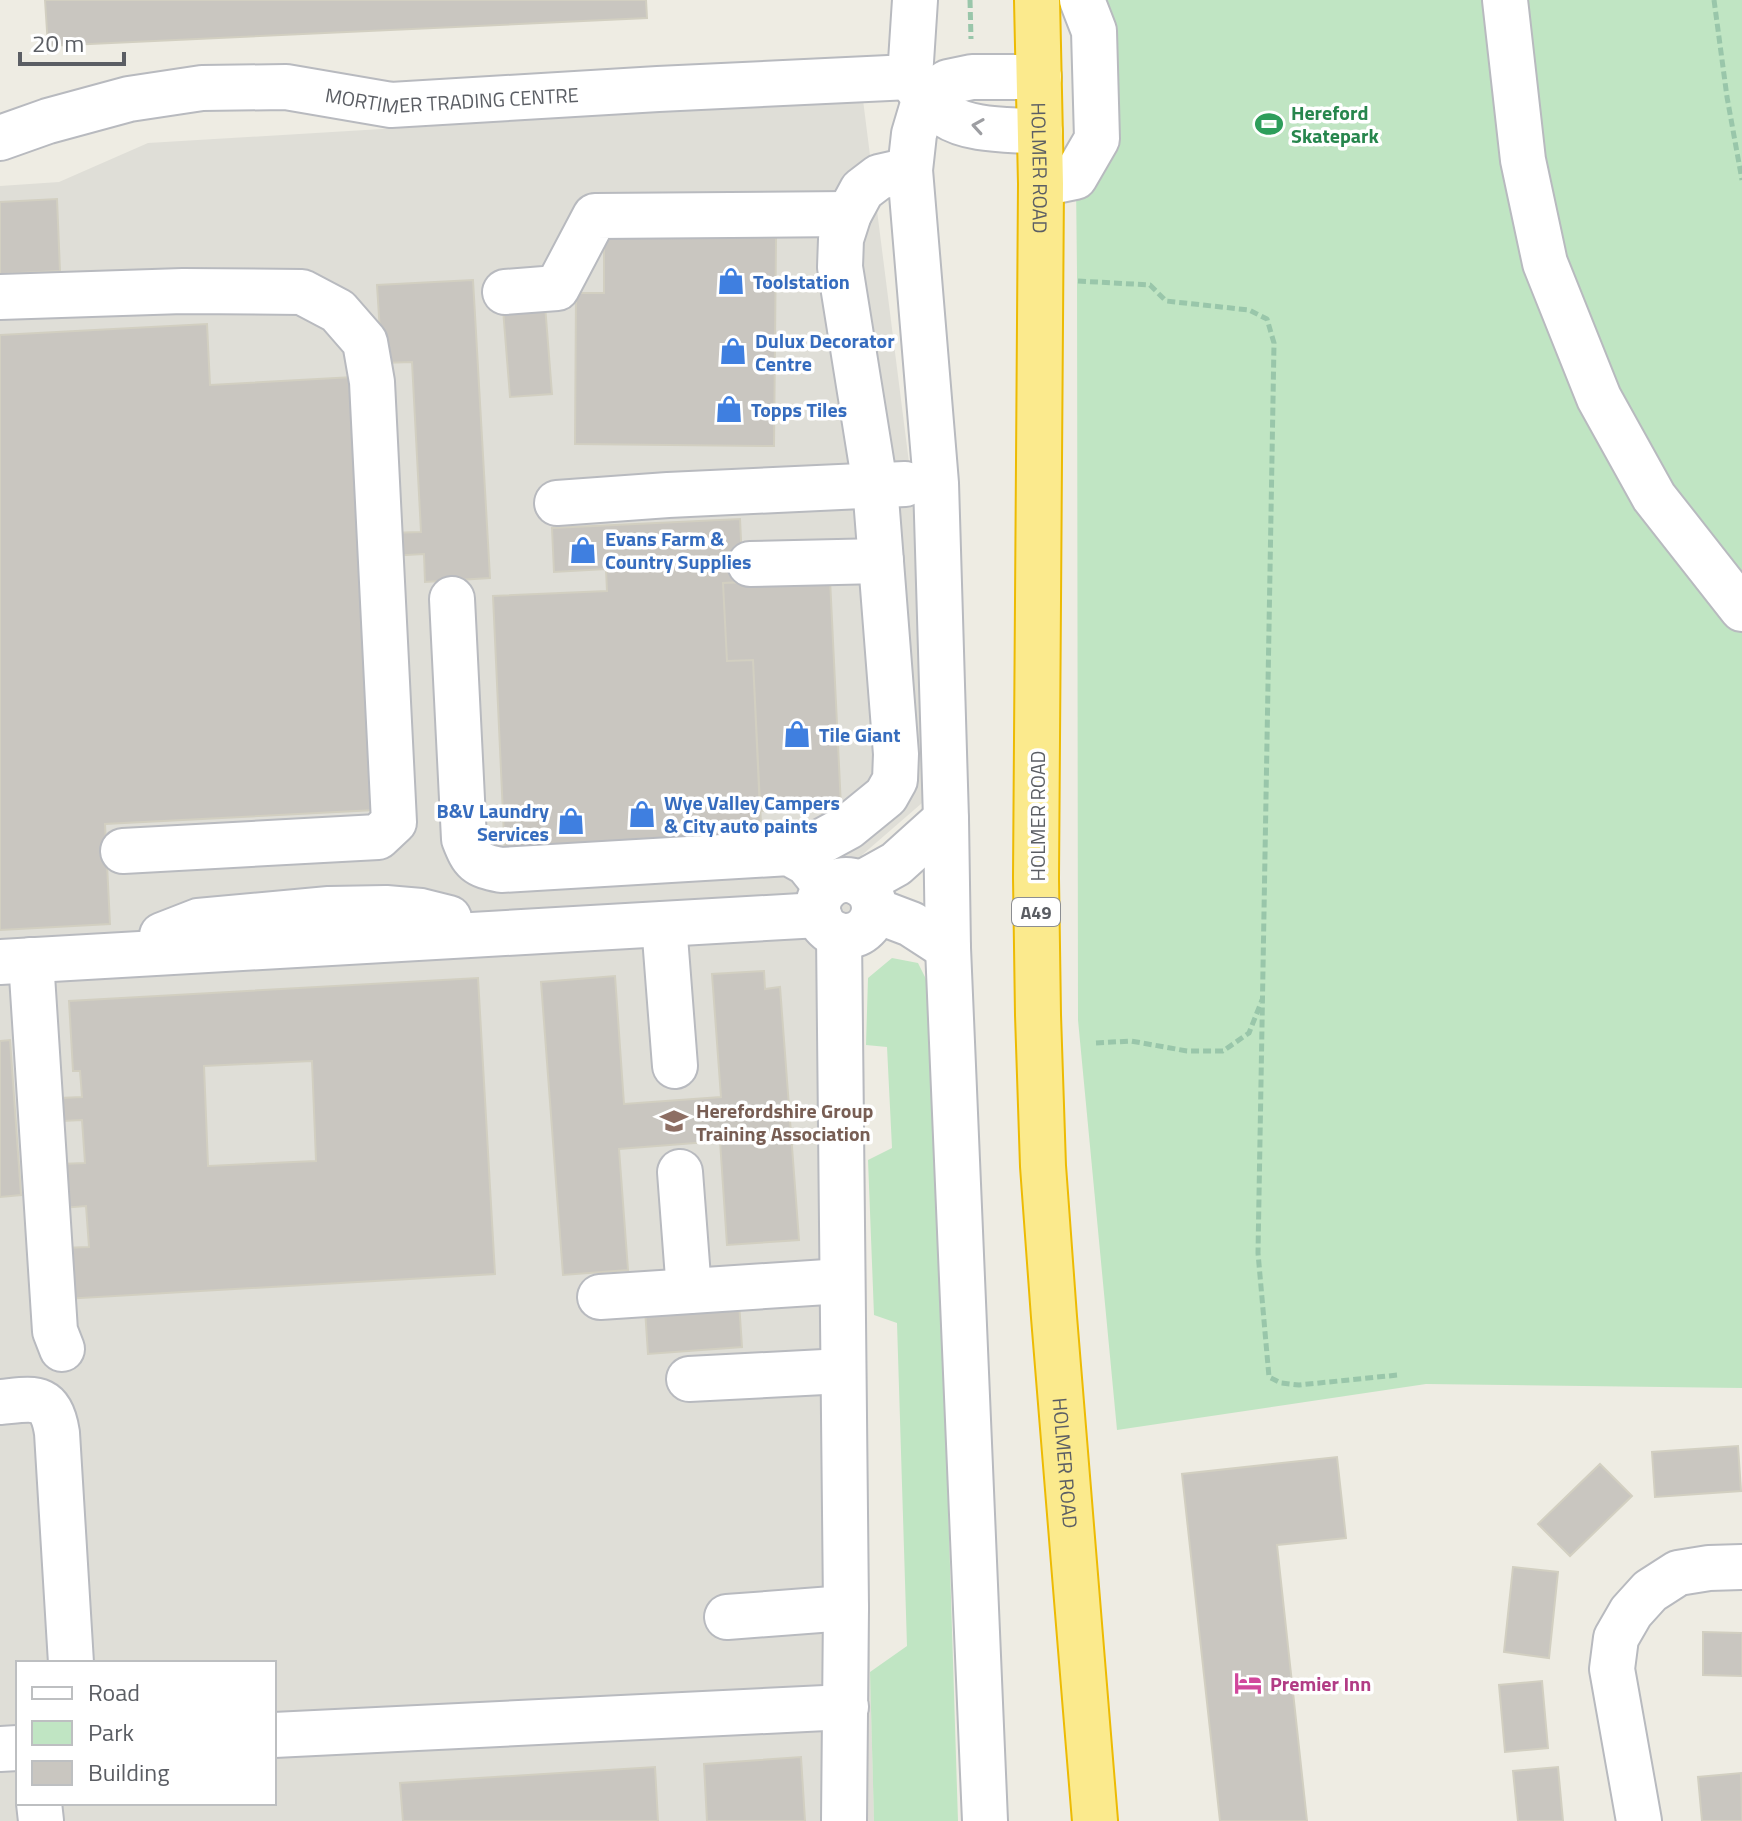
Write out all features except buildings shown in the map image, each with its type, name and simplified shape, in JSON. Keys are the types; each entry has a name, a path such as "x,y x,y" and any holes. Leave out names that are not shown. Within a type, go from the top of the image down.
{"highway":[{"name":"HOLMER ROAD","path":"1037,0 1041,184 1036,862 1038,1030 1043,1166 1095,1821"}],"street":[{"path":"915,0 918,87 910,170 936,483 948,948 985,1821"},
{"path":"1041,184 1075,177 1097,139 1094,31 1082,0"},
{"path":"1505,0 1523,160 1545,263 1599,398 1654,497 1742,609"},
{"path":"918,87 972,77 1039,77"},
{"name":"MORTIMER TRADING CENTRE","path":"0,138 129,99 202,88 286,87 391,105 658,89 918,87"},
{"path":"918,87 946,116 964,123 1040,132"},
{"path":"452,599 464,839 470,856 481,866 501,870 789,853 813,846 848,827 886,796 895,780 896,754 875,485 840,267 841,239 849,214 862,190 879,177 910,170"},
{"path":"505,292 557,288 595,216 849,214"},
{"path":"0,297 183,291 302,292 338,311 365,342 372,382 394,822 378,837 123,851"},
{"path":"557,503 936,483"},
{"path":"750,564 881,561"},
{"path":"844,906 946,819"},
{"path":"789,853 807,863 844,906 844,1821"},
{"path":"62,1349 55,1331 16,961 664,924 844,906 911,924 948,948"},
{"path":"664,924 675,1066"},
{"path":"680,1172 689,1291"},
{"path":"600,1297 842,1281"},
{"path":"689,1379 843,1371"},
{"path":"0,1402 31,1399 46,1404 55,1416 71,1661"},
{"path":"1639,1821 1612,1669 1616,1638 1631,1612 1650,1591 1678,1573 1742,1567"},
{"path":"727,1617 846,1608"},
{"path":"276,1735 846,1707"}],"path":[{"path":"1714,0 1742,180"},
{"path":"1041,280 1150,285 1166,301 1249,310 1267,319 1274,343 1258,1253 1269,1377 1281,1383 1299,1385 1398,1375"},
{"path":"1096,1043 1131,1041 1187,1051 1223,1051 1249,1033 1264,995"}],"shaded area":[{"path":"863,100 914,502 922,803 862,855 874,1821 0,1821 0,186 59,182 148,143"}],"green space":[{"path":"1074,0 1742,0 1742,1388 1426,1384 1117,1430 1078,1020"},
{"path":"892,958 918,963 932,991 958,1821 874,1821 870,1672 907,1646 897,1323 874,1315 868,1160 892,1148 887,1047 866,1045 868,978"}],"place":[{"name":"Hereford Skatepark","path":"1269,124"},
{"name":"Toolstation","path":"731,281"},
{"name":"Dulux Decorator Centre","path":"733,351"},
{"name":"Topps Tiles","path":"729,409"},
{"name":"Evans Farm & Country Supplies","path":"583,550"},
{"name":"Tile Giant","path":"797,734"},
{"name":"Wye Valley Campers & City auto paints","path":"642,814"},
{"name":"B&V Laundry Services","path":"571,821"},
{"name":"Herefordshire Group Training Association","path":"674,1121"},
{"name":"Premier Inn","path":"1248,1683"}]}
